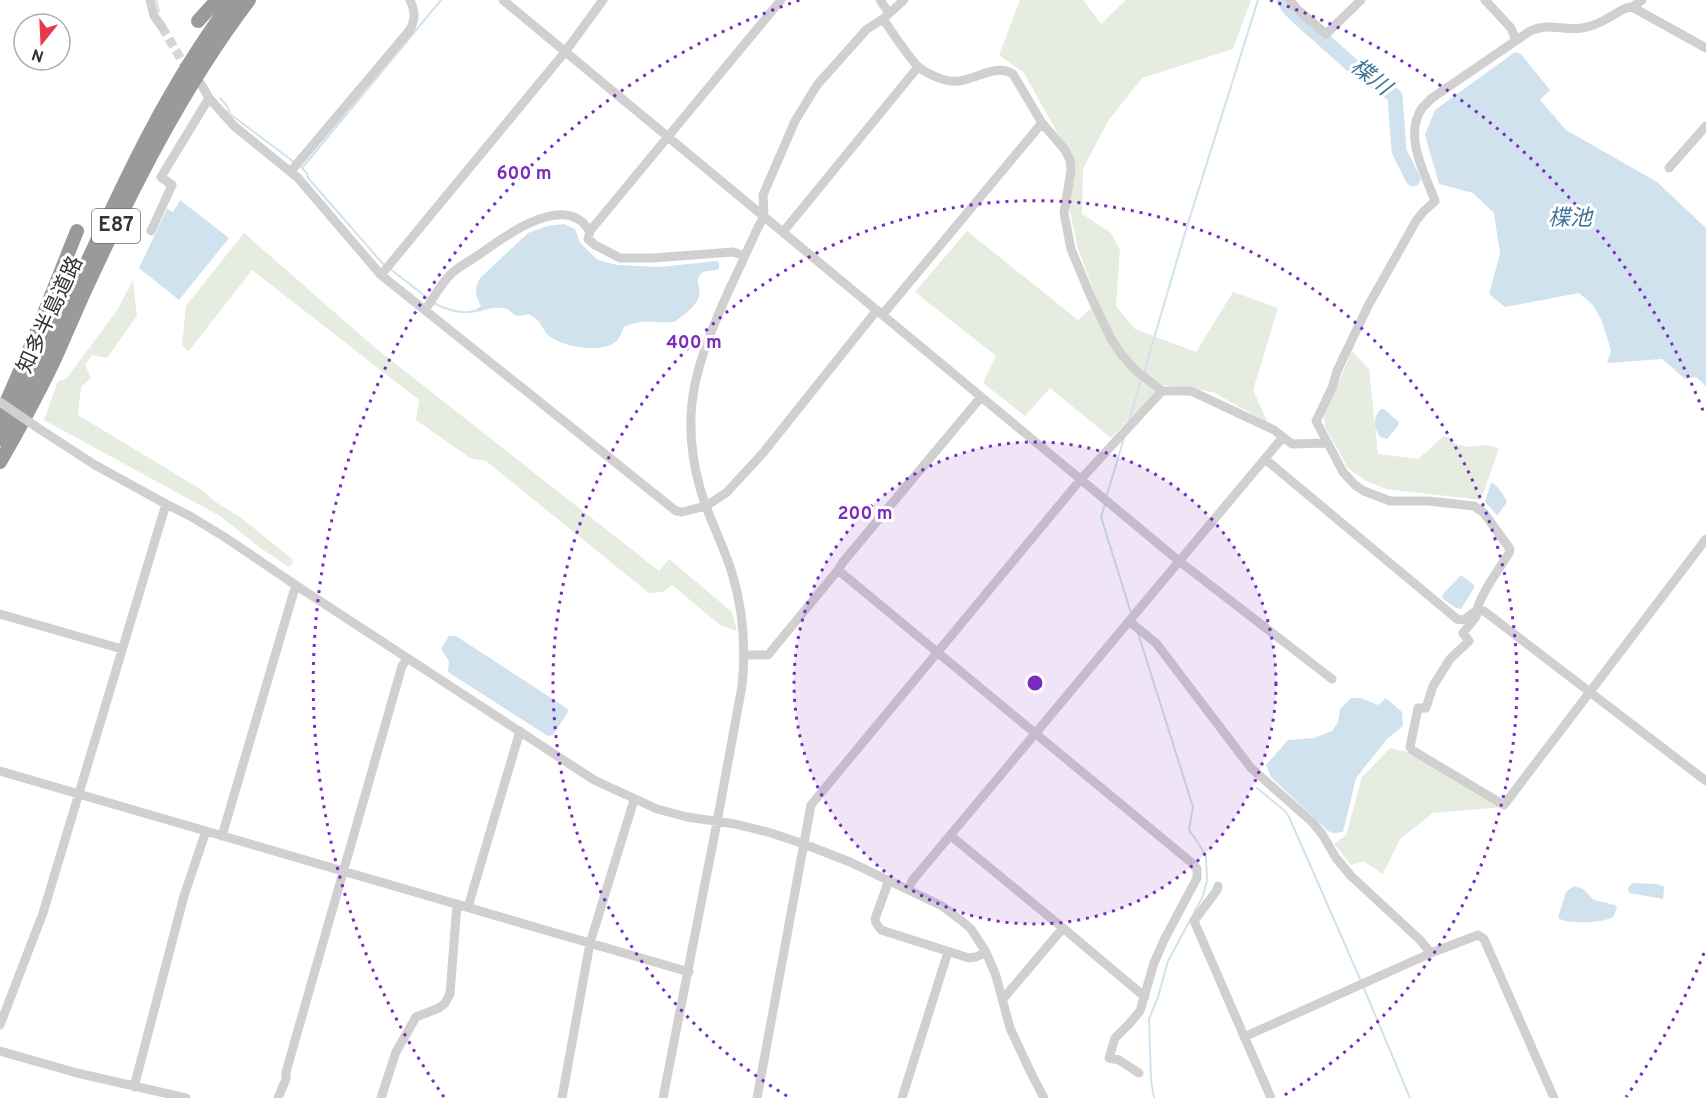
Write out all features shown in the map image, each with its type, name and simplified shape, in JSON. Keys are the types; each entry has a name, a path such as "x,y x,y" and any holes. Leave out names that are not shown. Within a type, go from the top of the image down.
{"highway":[{"path":"198,21 217,0"},
{"name":"知多半島道路","path":"0,439 168,100 233,0"},
{"name":"知多半島道路","path":"0,462 51,367 136,186 180,105 211,54 249,0"},
{"path":"0,417 77,231"}],"street":[{"path":"150,0 154,16 162,27"},
{"path":"291,171 409,31 414,18 410,0"},
{"path":"503,0 1179,561 1332,679"},
{"path":"381,275 565,52 603,0"},
{"path":"745,256 733,252 620,258 588,239 590,231 782,0"},
{"path":"880,0 886,16 918,68 940,78 957,82 1000,69 1008,70 1013,74 1042,123 1065,150 1070,160 1071,170 1064,213 1071,249 1110,337 1135,370 1162,391 1191,391 1274,430 1292,444 1328,443"},
{"path":"663,1098 742,686 744,655 743,629 734,581 700,488 692,448 690,430 693,391 708,338 764,216 763,195 795,121 817,85 867,28 886,16 904,0"},
{"path":"1290,0 1326,34 1361,0"},
{"path":"1485,0 1511,28 1516,40"},
{"path":"1642,0 1593,26 1568,29 1539,27 1516,40 1432,98 1422,108 1414,137 1416,150 1435,201 1423,212 1405,240 1368,306 1337,370 1332,388 1317,421 1343,472 1354,485 1390,501 1428,501 1474,506 1484,513 1509,547 1510,551 1479,600 1476,616 1462,633 1469,641 1450,659 1433,686 1426,708 1418,708 1410,747 1503,805 1706,539"},
{"path":"1632,7 1706,48"},
{"path":"783,232 918,68"},
{"path":"201,84 208,98 234,126 298,178 381,275 676,511 682,512 706,506 726,493 763,453 1042,123"},
{"path":"151,231 172,185 161,177 208,98"},
{"path":"1669,168 1706,126"},
{"path":"425,310 450,274 505,236 531,223 546,217 567,216 581,221 590,231"},
{"path":"757,1098 809,813 814,800 1081,479 1162,391"},
{"path":"744,655 768,655 981,397"},
{"path":"0,402 95,465 226,538 594,780 634,800 672,813 768,832 840,857 942,906 971,929 986,952 992,964 1010,1028 1044,1098"},
{"path":"909,889 912,881 1283,437"},
{"path":"1265,459 1457,619 1461,621 1476,612 1484,611 1706,781"},
{"path":"0,1025 43,913 166,504"},
{"path":"838,570 1197,869 1197,878 1154,963 1140,1011 1115,1038 1109,1058 1119,1060 1139,1073"},
{"path":"222,836 297,586"},
{"path":"0,614 122,649"},
{"path":"1130,621 1156,644 1254,772 1312,822 1336,858 1352,876 1431,953"},
{"path":"278,1098 286,1079 286,1072 402,666 408,658"},
{"path":"468,907 520,731"},
{"path":"0,771 688,972"},
{"path":"562,1098 591,943 634,800"},
{"path":"134,1087 184,896 206,831"},
{"path":"951,836 1145,997"},
{"path":"889,880 875,919 878,927 885,933 971,959 986,952"},
{"path":"1218,886 1191,919 1271,1098"},
{"path":"381,1098 396,1052 416,1017 438,1008 445,1003 450,994 457,904"},
{"path":"1002,1000 1063,928"},
{"path":"1244,1037 1476,934 1484,939 1554,1098"},
{"path":"902,1098 948,952"},
{"path":"0,1051 77,1073 186,1098"}],"shaded area":[{"path":"1020,0 1083,0 1101,24 1126,0 1251,0 1233,49 1142,78 1108,121 1083,169 1082,214 1111,233 1120,250 1116,306 1135,329 1196,352 1233,292 1278,308 1253,390 1268,423 1213,392 1163,385 1111,438 1050,388 1025,416 983,383 996,356 915,292 967,231 1078,320 1098,302 1078,249 1068,202 1074,163 1024,73 999,55"},
{"path":"244,233 373,346 659,571 669,559 732,612 737,631 720,625 672,585 663,592 649,593 486,461 470,458 416,420 419,400 252,270 189,351 182,346 186,306"},
{"path":"133,280 137,316 107,358 92,355 85,365 91,378 81,387 78,415 202,490 214,501 240,517 291,558 293,562 289,567 220,516 44,420 58,381 66,379 116,312"},
{"path":"1352,351 1369,369 1378,454 1418,459 1444,436 1451,438 1453,443 1468,447 1484,445 1499,448 1481,500 1386,489 1366,481 1348,468 1325,427 1324,415"},
{"path":"1390,748 1408,752 1504,807 1433,813 1400,839 1383,874 1363,861 1351,865 1334,844 1346,835 1362,777"}],"water":[{"name":"楪池","path":"1515,52 1521,54 1550,90 1540,100 1566,130 1657,182 1706,228 1706,387 1696,377 1685,379 1662,359 1607,363 1611,350 1601,319 1593,305 1579,293 1505,307 1489,294 1500,254 1494,213 1473,193 1439,184 1425,135 1435,110"},
{"path":"180,200 229,238 179,300 139,268 167,209 173,212"},
{"path":"564,224 575,229 580,243 598,260 617,265 659,267 716,261 719,262 719,269 699,276 700,294 697,301 674,322 631,324 624,327 614,343 599,348 580,347 553,339 537,320 529,315 517,316 507,309 500,308 479,312 477,309 481,306 476,292 480,278 528,233 547,226"},
{"path":"1381,409 1399,422 1387,439 1380,437 1375,426 1376,415"},
{"path":"1491,483 1499,489 1507,502 1498,515 1485,502"},
{"path":"1461,575 1474,585 1474,588 1461,609 1442,598"},
{"path":"449,636 456,636 568,709 553,735 548,736 448,672 449,661 441,649"},
{"path":"1351,698 1361,698 1378,705 1386,698 1402,712 1403,726 1387,739 1356,778 1343,832 1334,833 1328,831 1271,777 1266,765 1288,740 1314,738 1332,731 1338,722 1340,709"},
{"path":"1632,883 1658,884 1664,887 1663,899 1629,893 1628,888"},
{"path":"1574,886 1583,889 1594,900 1615,905 1617,908 1613,917 1601,921 1585,922 1569,922 1558,918 1566,892"}],"waterway":[{"path":"156,0 159,12"},
{"path":"302,168 441,0"},
{"path":"1144,372 1258,0"},
{"name":"楪川","path":"1284,0 1299,18 1353,66 1395,96 1399,151 1413,179"},
{"path":"220,98 230,114 294,162"},
{"path":"299,165 384,265"},
{"path":"389,268 430,300"},
{"path":"434,303 457,311 469,312 480,309"},
{"path":"1129,421 1141,380"},
{"path":"1106,498 1124,438"},
{"path":"1105,504 1101,517 1131,613"},
{"path":"1138,633 1193,807 1189,830 1206,857 1207,880 1203,896 1168,961 1149,1019 1151,1080 1154,1098"},
{"path":"1257,788 1289,817 1361,981"},
{"path":"1363,986 1410,1098"}],"tunnel":[{"path":"162,27 188,71"}]}
